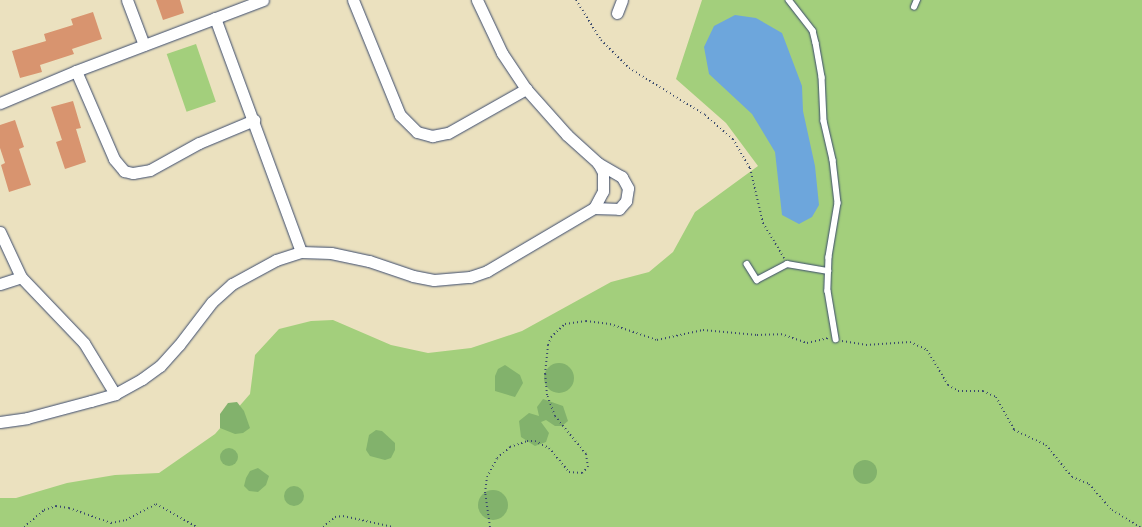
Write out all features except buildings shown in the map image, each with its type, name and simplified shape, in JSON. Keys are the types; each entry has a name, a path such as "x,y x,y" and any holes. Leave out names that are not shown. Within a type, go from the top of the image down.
{"street":[{"path":"127,0 144,45"},
{"path":"0,103 76,71 263,0"},
{"path":"353,0 400,115 417,132 432,136 448,133 526,90"},
{"path":"477,0 502,53 526,90 567,135 598,163 622,176 628,188 626,201 619,209 594,208"},
{"path":"617,13 622,0"},
{"path":"215,18 254,120 301,252"},
{"path":"76,71 114,159 124,171 133,173 150,170 199,143 254,120"},
{"path":"0,422 27,418 115,394 160,366 212,302 232,284 262,266 301,252 331,253 434,280 470,277 487,271 594,208 604,191 603,172 598,163"},
{"path":"0,232 21,277 84,343 115,394"},
{"path":"0,284 21,277"}],"lane":[{"path":"789,0 813,31 822,78 824,121 833,160 838,204 828,271 828,291 836,339"},
{"path":"914,7 917,0"},
{"path":"747,264 757,280 787,264 828,271"}],"path":[{"path":"576,0 601,40 629,68 705,114 734,139 750,168 763,223 787,264"},
{"path":"490,527 485,493 487,477 497,458 510,447 527,441 535,441 549,448 569,472 582,473 588,467 586,454 555,416 547,395 545,370 548,345 551,336 565,324 586,321 610,324 657,340 690,331 716,330 757,335 781,334 807,343 830,337 866,345 900,341 919,345 934,357 948,385 958,390 983,392 996,397 1014,430 1046,444 1072,477 1089,484 1119,516 1140,527"},
{"path":"24,527 44,510 56,506 73,509 111,522 126,520 156,504 197,527"},
{"path":"323,527 329,520 343,516 393,527"}],"green space":[{"path":"702,0 1142,0 1142,527 0,527 0,498 16,498 67,483 115,475 159,473 215,434 250,394 255,355 279,329 311,321 333,320 391,345 428,353 471,348 522,331 611,282 649,272 673,252 695,212 758,166 726,123 676,79"},
{"path":"196,44 216,102 187,112 167,54"},
{"path":"559,363 569,368 574,378 569,388 559,393 549,388 544,378 549,368"},
{"path":"505,365 520,375 523,383 515,397 495,391 495,376 498,369"},
{"path":"543,399 563,406 568,421 562,426 555,426 546,420 541,422 549,433 546,442 535,446 521,437 519,421 529,413 539,416 537,407"},
{"path":"237,402 244,411 250,428 243,433 235,434 220,428 220,414 228,403"},
{"path":"376,430 382,431 395,443 395,450 391,458 385,460 370,456 366,450 369,435"},
{"path":"229,448 235,451 238,457 235,463 229,466 223,463 220,457 223,451"},
{"path":"865,460 874,463 877,472 874,481 865,484 856,481 853,472 856,463"},
{"path":"258,468 269,476 266,485 258,492 249,491 244,486 246,478 250,471"},
{"path":"294,486 301,489 304,496 301,503 294,506 287,503 284,496 287,489"},
{"path":"493,490 499,491 507,499 507,511 499,519 493,520 487,519 479,511 478,505 479,499 487,491"}],"water":[{"path":"735,15 756,18 782,33 802,86 803,111 815,166 819,205 812,217 799,224 782,215 775,152 752,114 709,74 704,47 714,26"}]}
